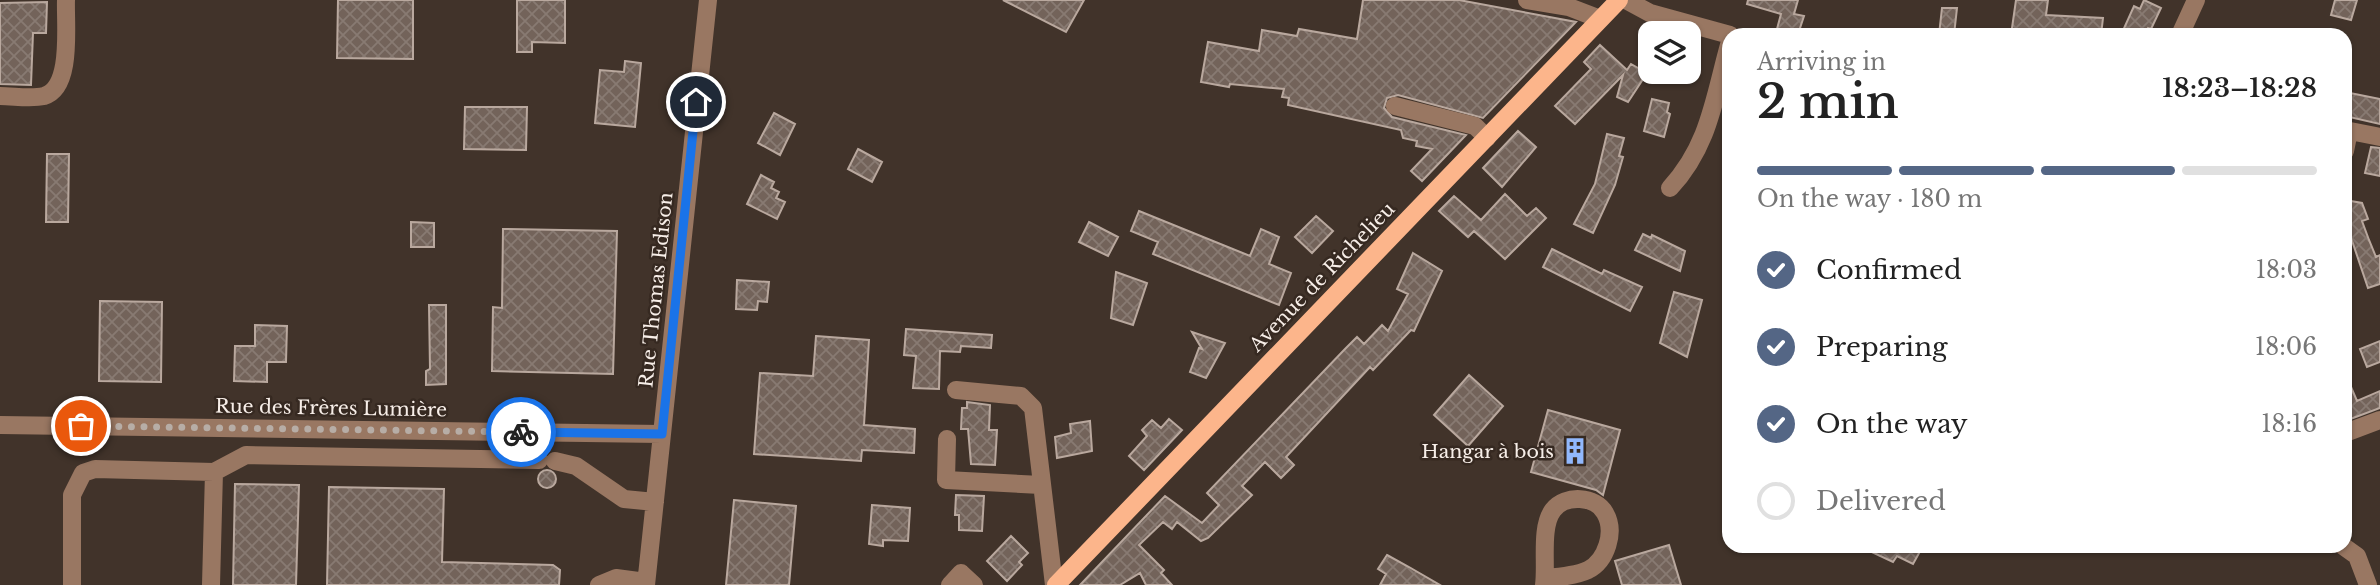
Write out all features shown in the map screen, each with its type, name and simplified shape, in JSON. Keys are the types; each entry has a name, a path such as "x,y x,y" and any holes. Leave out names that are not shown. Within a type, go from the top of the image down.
{"main road":[{"name":"Avenue de Richelieu","path":"1055,585 1619,0"}],"street":[{"path":"0,96 47,95 59,84 65,63 66,0"},
{"name":"Rue Thomas Edison","path":"646,583 708,0"},
{"path":"1527,0 1569,7 1600,19"},
{"path":"1626,0 1650,13 1722,33"},
{"path":"2183,28 2196,0"},
{"path":"1670,188 1688,169 1702,144 1722,71"},
{"path":"1395,106 1475,126 1487,138"},
{"path":"2352,131 2380,137"},
{"path":"957,390 1021,396 1033,408 1055,585"},
{"path":"2352,430 2380,420"},
{"name":"Rue des Frères Lumière","path":"0,425 662,434"},
{"path":"947,439 946,480 1041,485"},
{"path":"72,585 72,495 83,473 94,469 214,472 246,455 547,460 576,466 624,499 655,502"},
{"path":"211,585 214,472"},
{"path":"1563,501 1593,502 1605,513 1609,527 1608,546 1602,560 1588,570 1545,582 1547,530 1552,510 1563,501"},
{"path":"2352,552 2357,556 2368,585"},
{"path":"950,585 961,573 974,585"},
{"path":"598,585 616,578 646,583"}],"building":[{"path":"338,0 413,0 413,59 337,58"},
{"path":"517,0 565,0 565,43 532,42 532,52 517,52"},
{"path":"1003,0 1084,0 1066,32"},
{"path":"1363,0 1459,0 1576,22 1483,118 1398,95 1387,98 1384,108 1392,117 1466,135 1422,181 1411,171 1432,149 1416,146 1417,141 1403,138 1401,130 1288,105 1289,98 1282,97 1284,89 1230,84 1229,87 1201,82 1208,42 1259,51 1262,30 1297,36 1299,29 1357,39"},
{"path":"1748,0 1798,0 1794,14 1804,16 1800,28 1777,28 1781,14 1747,4"},
{"path":"2016,0 2048,0 2046,15 2103,18 2102,28 2012,28"},
{"path":"2144,0 2161,8 2151,28 2124,28 2134,6 2140,9"},
{"path":"2335,0 2357,0 2351,20 2331,15"},
{"path":"47,2 46,33 33,33 31,85 0,84 0,3"},
{"path":"1942,8 1957,8 1955,28 1940,28"},
{"path":"1600,45 1627,70 1631,64 1638,68 1640,84 1628,102 1617,97 1623,75 1575,124 1555,106 1591,69 1584,62"},
{"path":"625,61 641,63 635,127 595,123 600,70 624,72"},
{"path":"2352,93 2380,99 2380,124 2352,118"},
{"path":"1652,99 1669,103 1667,112 1670,114 1664,137 1644,131"},
{"path":"465,107 527,107 526,150 464,149"},
{"path":"774,113 795,124 780,155 758,143"},
{"path":"1518,131 1536,147 1502,187 1483,168"},
{"path":"1607,134 1624,138 1619,156 1623,157 1615,185 1593,233 1574,224 1595,184"},
{"path":"2371,147 2380,148 2380,176 2365,173"},
{"path":"858,149 882,162 872,182 848,169"},
{"path":"47,154 69,154 68,222 46,222"},
{"path":"761,175 774,182 771,188 779,192 776,198 785,202 777,219 747,204"},
{"path":"1505,194 1527,216 1536,208 1546,218 1505,259 1474,231 1468,237 1439,211 1454,196 1481,220"},
{"path":"2352,201 2362,203 2368,219 2362,221 2376,257 2380,255 2380,284 2368,288 2352,241"},
{"path":"1139,211 1250,256 1261,229 1279,237 1269,264 1291,273 1279,305 1153,254 1158,242 1131,231"},
{"path":"1316,216 1333,231 1312,253 1295,237"},
{"path":"411,222 434,223 434,247 411,247"},
{"path":"1089,222 1118,237 1108,256 1079,242"},
{"path":"503,229 617,231 613,374 492,371 493,307 502,308"},
{"path":"1643,234 1651,238 1652,235 1685,251 1680,271 1635,250"},
{"path":"1552,249 1602,274 1604,270 1642,287 1630,311 1543,267"},
{"path":"1413,253 1442,271 1414,331 1411,330 1373,370 1370,367 1286,457 1294,465 1281,478 1265,462 1242,486 1252,495 1208,538 1201,541 1177,522 1172,529 1163,522 1139,545 1164,570 1161,573 1172,585 1146,585 1140,573 1120,585 1080,585 1165,496 1202,523 1219,505 1207,493 1345,349 1357,337 1364,344 1382,325 1388,331 1408,294 1397,289"},
{"path":"1116,272 1147,283 1133,325 1111,318"},
{"path":"737,280 769,282 767,302 758,301 757,310 736,309"},
{"path":"1674,292 1702,300 1687,357 1660,343"},
{"path":"100,301 162,302 161,382 99,381"},
{"path":"429,305 446,305 446,384 426,385 426,371 430,369"},
{"path":"255,325 287,326 286,362 267,362 267,382 234,381 235,346 255,346"},
{"path":"906,329 992,335 991,348 961,346 960,352 940,351 939,389 913,388 916,356 904,355"},
{"path":"1192,332 1225,343 1206,378 1190,372 1199,348 1202,349"},
{"path":"816,336 869,340 864,425 915,429 914,453 862,450 861,461 754,454 760,373 813,376"},
{"path":"2380,341 2380,362 2367,367 2360,349"},
{"path":"1469,375 1503,406 1468,446 1434,415"},
{"path":"2352,389 2357,401 2380,391 2380,408 2352,418"},
{"path":"967,402 990,405 989,430 997,430 995,465 971,464 968,429 961,429 962,408 967,408"},
{"name":"Hangar à bois","path":"1548,410 1620,430 1603,495 1596,490 1531,472"},
{"path":"1169,419 1182,430 1144,470 1129,456 1147,436 1142,430 1152,420 1161,428"},
{"path":"1090,421 1092,451 1057,458 1055,437 1071,433 1070,424"},
{"path":"547,470 553,473 556,479 553,485 547,488 541,485 538,479 541,473"},
{"path":"235,484 299,485 296,585 233,585"},
{"path":"329,487 444,489 442,562 553,565 560,570 559,585 327,585"},
{"path":"956,495 984,496 982,531 959,530 959,515 955,515"},
{"path":"734,500 796,506 789,585 726,585"},
{"path":"872,505 910,508 908,541 883,540 883,546 869,544"},
{"path":"1011,536 1028,553 1019,562 1022,565 1007,581 987,561"},
{"path":"1669,545 1681,585 1622,585 1615,561"},
{"path":"1874,553 1919,553 1913,564 1897,556 1893,562"},
{"path":"1387,555 1440,585 1380,585 1386,574 1378,569"}],"way so far":[{"path":"81,426 521,432"}],"place":[{"name":"Hangar à bois","path":"1575,451"}],"route":[{"path":"521,432 662,434 696,102"}]}
